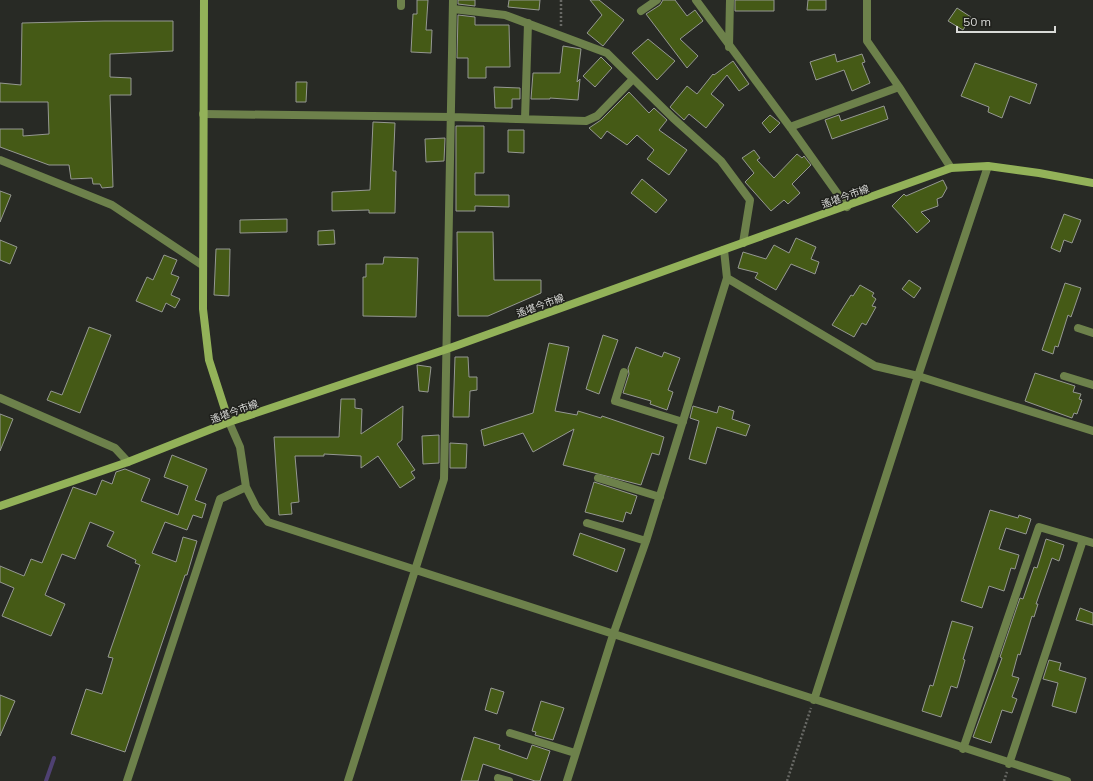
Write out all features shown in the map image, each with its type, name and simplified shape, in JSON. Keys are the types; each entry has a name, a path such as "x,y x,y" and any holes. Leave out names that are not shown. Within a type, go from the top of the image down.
{"main road":[{"path":"204,0 203,309 209,360 230,422"},
{"name":"遙堪今市線","path":"0,506 128,462 230,422 447,349 847,207 951,168 988,166 1039,173 1093,183"}],"street":[{"path":"348,781 417,570 444,479 453,0"},
{"path":"641,11 657,0"},
{"path":"696,0 729,47 790,126 847,207"},
{"path":"729,47 730,0"},
{"path":"867,0 867,41 899,87 951,168"},
{"path":"453,9 505,15 607,53 673,118 721,161 750,200 743,243"},
{"path":"525,119 528,23"},
{"path":"203,114 452,117 586,121 597,116 633,79"},
{"path":"790,126 899,87"},
{"path":"0,160 112,205 202,265"},
{"path":"814,700 918,376 988,166"},
{"path":"567,781 613,635 646,541 728,278 724,250"},
{"path":"728,278 875,366 918,376 1093,431"},
{"path":"1078,328 1093,333"},
{"path":"624,372 615,401 683,422"},
{"path":"1064,376 1093,385"},
{"path":"0,398 115,448 128,462"},
{"path":"230,422 240,447 246,487 256,508 268,522 1009,764 1067,781"},
{"path":"598,478 660,497"},
{"path":"127,781 220,499 246,487"},
{"path":"587,523 646,541"},
{"path":"963,749 1039,527 1093,543"},
{"path":"1009,764 1084,540"},
{"path":"510,733 575,753"},
{"path":"498,778 509,781"}],"path":[{"path":"560,35 561,0"},
{"path":"787,781 814,700"}],"building":[{"path":"417,0 428,0 426,30 432,30 431,53 411,52 413,14 417,14"},
{"path":"458,0 475,0 475,6 458,4"},
{"path":"509,0 540,0 539,10 508,7"},
{"path":"590,0 599,0 624,20 603,46 587,33 602,15"},
{"path":"663,0 675,0 687,16 695,10 703,21 680,39 698,56 687,68 646,14 660,5"},
{"path":"735,0 774,0 774,11 735,11"},
{"path":"808,0 826,0 826,10 807,10"},
{"path":"957,8 971,17 963,30 948,21"},
{"path":"458,15 475,17 475,25 509,25 510,67 486,67 486,78 468,78 468,58 457,58"},
{"path":"173,21 173,51 110,54 110,77 131,78 131,95 110,95 113,187 102,188 100,184 93,184 92,178 71,179 69,165 49,165 0,147 0,129 23,129 23,136 49,134 48,102 0,102 0,83 21,85 22,23"},
{"path":"648,39 675,61 657,80 632,53"},
{"path":"563,46 581,49 577,82 580,79 578,100 550,98 531,99 533,73 560,73"},
{"path":"835,54 837,62 862,54 865,62 862,63 870,83 852,91 844,70 816,80 810,62"},
{"path":"601,57 612,68 595,87 583,76"},
{"path":"733,61 749,84 739,91 727,75 711,94 724,105 706,128 689,114 684,120 670,107 687,86 697,94 713,74 714,75"},
{"path":"975,63 1037,84 1030,104 1010,96 1002,118 988,112 989,107 961,96"},
{"path":"296,82 307,82 306,102 296,102"},
{"path":"494,87 520,88 520,99 512,99 512,108 495,108"},
{"path":"629,92 649,113 654,108 667,120 659,130 687,150 669,175 647,159 654,150 637,135 627,145 607,131 601,139 589,128 601,120"},
{"path":"884,106 888,119 832,139 825,120 839,115 841,121"},
{"path":"770,115 780,123 770,133 762,123"},
{"path":"373,122 395,123 393,171 396,171 395,213 369,213 369,210 332,211 332,192 370,190"},
{"path":"456,126 484,126 484,173 475,173 475,195 509,195 509,207 475,206 475,211 456,211"},
{"path":"508,130 524,130 524,153 508,152"},
{"path":"445,138 444,161 426,162 425,139"},
{"path":"754,150 760,158 757,160 774,178 797,154 802,158 804,156 811,165 792,184 800,193 788,204 784,200 771,211 745,182 754,173 742,158"},
{"path":"642,179 667,200 656,213 631,193"},
{"path":"943,180 947,188 942,197 937,199 938,206 921,212 930,221 917,233 892,206 904,194 906,196"},
{"path":"0,191 11,195 0,222"},
{"path":"1064,214 1081,220 1072,243 1064,240 1060,252 1051,248"},
{"path":"287,219 287,232 240,233 240,220"},
{"path":"334,230 335,244 318,245 318,231"},
{"path":"457,232 493,232 494,280 541,280 541,293 488,316 458,316"},
{"path":"796,238 816,247 811,259 819,262 815,274 791,264 776,290 755,278 758,273 738,268 743,252 766,259 774,245 789,253"},
{"path":"0,240 17,247 10,264 0,260"},
{"path":"216,249 230,249 229,296 214,295"},
{"path":"164,255 177,260 171,274 179,277 171,295 180,299 175,308 166,303 162,312 136,301 147,277 153,280"},
{"path":"384,257 418,258 416,317 363,316 363,277 366,277 366,264 383,264"},
{"path":"909,280 921,288 914,298 902,289"},
{"path":"1065,283 1081,288 1071,317 1068,315 1058,347 1055,346 1053,354 1042,350"},
{"path":"860,285 874,293 872,296 876,299 872,306 876,307 866,325 862,323 854,337 832,325 851,295 853,296"},
{"path":"89,327 111,335 80,413 47,400 51,391 62,395"},
{"path":"603,335 618,340 599,394 586,389"},
{"path":"549,343 569,347 555,411 577,415 578,411 601,418 602,416 664,437 659,455 652,453 641,485 563,465 574,429 533,452 523,433 484,446 481,430 533,413"},
{"path":"636,347 662,357 664,352 680,358 668,390 673,392 667,410 650,404 651,401 623,393 629,374 628,368"},
{"path":"455,357 468,357 469,377 477,377 477,390 470,391 469,417 453,417"},
{"path":"417,365 431,367 428,392 419,391"},
{"path":"1035,373 1075,386 1073,392 1081,394 1079,399 1082,400 1077,414 1074,413 1072,418 1025,401"},
{"path":"341,399 355,399 355,408 362,409 361,434 403,406 402,440 397,444 415,470 411,472 415,478 400,488 378,456 361,468 361,456 324,454 324,456 295,456 299,502 291,503 292,514 279,515 274,437 339,437"},
{"path":"693,406 717,413 719,406 734,411 732,419 750,425 746,436 717,427 706,464 689,459 699,421 690,418"},
{"path":"0,414 13,419 0,451"},
{"path":"439,435 439,463 423,464 422,436"},
{"path":"450,443 467,444 466,468 450,468"},
{"path":"172,455 207,469 195,500 206,504 202,518 193,515 187,530 165,522 152,553 176,562 183,537 197,541 187,575 185,575 125,752 71,734 86,689 102,694 113,658 108,657 140,565 135,563 136,560 107,546 114,532 90,522 75,559 62,554 45,595 65,604 51,636 2,616 14,588 0,582 0,566 24,576 31,559 42,563 73,487 96,495 102,480 112,484 116,472 125,469 150,479 141,501 178,515 188,486 164,477"},
{"path":"594,482 637,496 631,514 626,512 623,522 585,512"},
{"path":"990,510 1018,518 1019,515 1031,519 1026,534 1006,528 999,549 1019,555 1015,569 1011,568 1004,591 989,586 982,608 961,601"},
{"path":"580,533 625,549 617,572 573,555"},
{"path":"1046,539 1064,545 1059,561 1052,558 1036,604 1038,604 1034,617 1032,616 1020,655 1018,654 1012,676 1019,678 1012,697 1017,699 1012,713 1002,710 991,743 973,737 1002,658 1000,657 1020,598 1023,599 1034,567 1037,568"},
{"path":"1080,608 1093,613 1093,625 1076,620"},
{"path":"952,621 973,627 963,659 965,660 957,688 951,686 941,717 922,711 930,685 933,686"},
{"path":"1049,660 1061,663 1059,670 1086,678 1076,713 1052,706 1058,683 1043,679"},
{"path":"491,688 504,692 497,714 485,710"},
{"path":"0,695 15,701 0,736"},
{"path":"541,701 564,708 553,740 535,735 536,732 532,731"},
{"path":"474,737 500,745 499,749 527,759 532,745 550,751 540,781 535,781 483,764 478,781 461,781"}],"waterway":[{"path":"46,781 54,758"}]}
